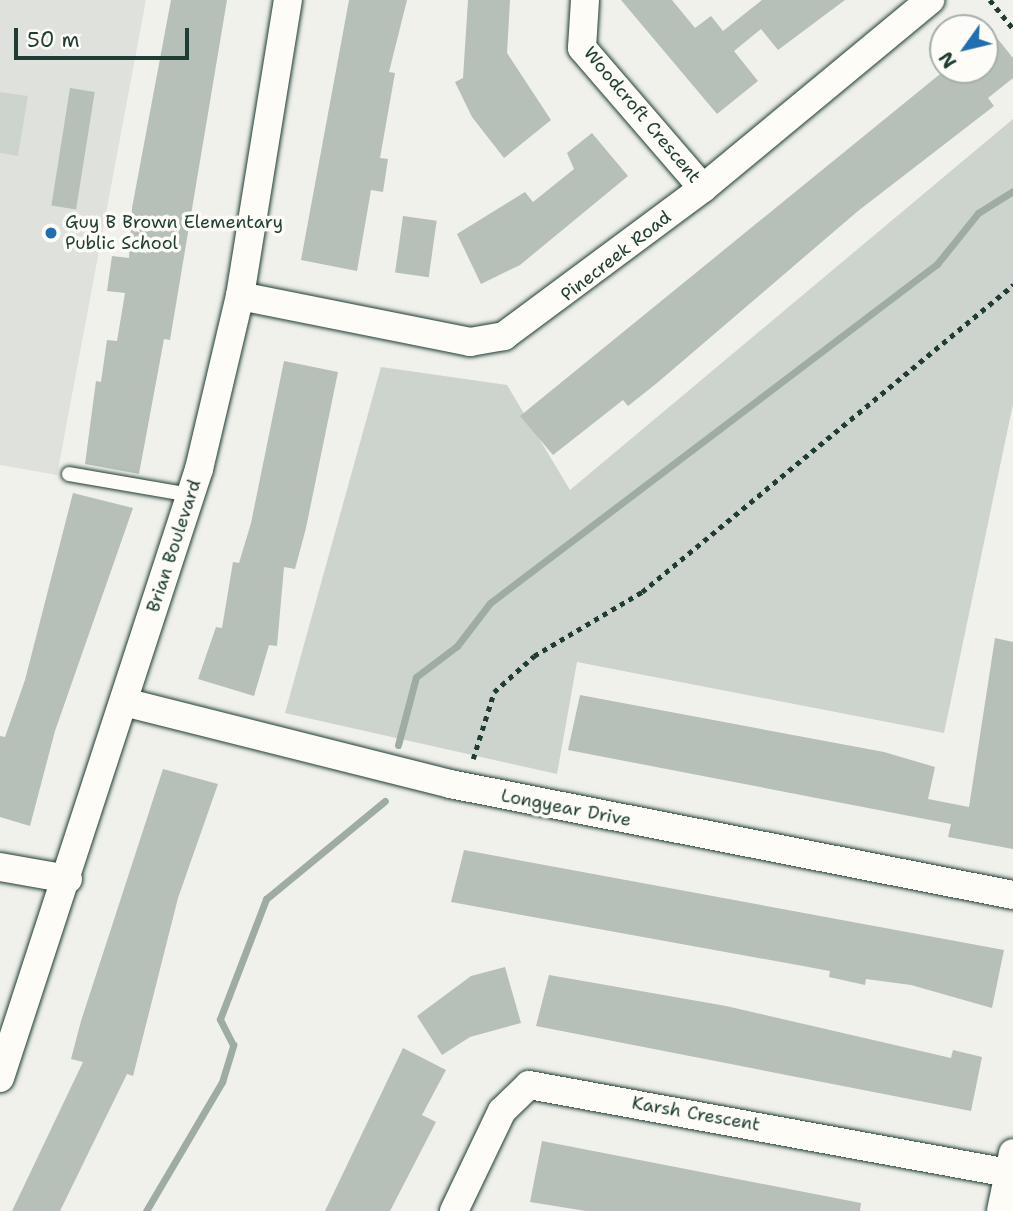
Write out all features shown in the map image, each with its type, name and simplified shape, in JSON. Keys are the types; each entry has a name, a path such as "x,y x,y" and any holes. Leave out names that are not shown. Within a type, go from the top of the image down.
{"street":[{"name":"Brian Boulevard","path":"0,1078 68,879 190,495 240,296 288,0"},
{"name":"Woodcroft Crescent","path":"585,0 582,48 703,188"},
{"name":"Pinecreek Road","path":"240,296 470,342 505,336 703,188 930,0"},
{"name":"Longyear Drive","path":"124,702 319,755 450,784 1013,895"},
{"path":"0,867 68,879"},
{"name":"Karsh Crescent","path":"454,1211 502,1111 529,1086 1011,1163"},
{"path":"1001,1211 1011,1163"}],"lane":[{"path":"69,474 190,495"}],"path":[{"path":"990,0 1013,28"},
{"path":"472,759 494,692 534,656 642,592 1013,285"}],"shaded area":[{"name":"Guy B Brown Elementary Public School","path":"0,0 146,0 57,475 0,465"},
{"path":"0,92 28,96 18,156 0,153"},
{"path":"1013,119 1013,404 944,733 577,662 557,774 285,713 381,367 507,385 570,490"}],"building":[{"path":"171,0 227,0 170,340 164,339 139,474 85,464 96,381 101,382 107,340 117,341 125,293 107,291 112,256 129,258 132,208"},
{"path":"349,0 407,0 389,72 395,73 380,158 388,159 383,192 371,190 357,271 301,260"},
{"path":"468,0 510,0 507,53 551,120 504,158 472,117 455,82 463,78"},
{"path":"621,0 672,0 695,28 711,16 723,31 762,0 845,0 778,50 761,29 734,51 758,81 717,114"},
{"path":"999,40 1013,58 1013,78 988,98 994,106 858,211 628,406 623,400 553,455 520,416 929,83 999,84"},
{"path":"70,88 95,92 76,209 51,206"},
{"path":"592,133 628,176 520,265 481,284 457,234 525,192 533,202 574,169 567,153"},
{"path":"403,216 437,221 429,277 395,272"},
{"path":"284,361 338,372 295,569 284,567 277,646 269,645 254,696 198,679 216,627 222,628 233,562 239,563 251,523"},
{"path":"73,493 133,508 55,731 30,826 0,817 0,736 5,737 25,680"},
{"path":"995,638 1013,642 1013,849 948,837 951,824 568,750 580,695 884,752 935,767 928,799 969,807"},
{"path":"163,769 218,784 178,898 133,1076 127,1074 60,1211 12,1211 83,1062 71,1059 81,1021"},
{"path":"464,850 1004,950 992,1008 911,985 866,979 865,985 829,977 830,971 451,902"},
{"path":"505,967 521,1023 470,1037 442,1055 417,1016 471,976"},
{"path":"549,975 726,1006 951,1058 953,1050 982,1057 971,1111 536,1026"},
{"path":"403,1048 446,1070 422,1115 436,1122 390,1211 325,1211"},
{"path":"542,1141 861,1203 860,1211 586,1211 530,1202"}],"waterway":[{"path":"398,745 416,677 457,646 490,603 937,264 978,213 1013,191"},
{"path":"146,1211 222,1082 233,1045 220,1019 266,899 385,801"}],"place":[{"name":"Guy B Brown Elementary Public School","path":"51,233"}]}
